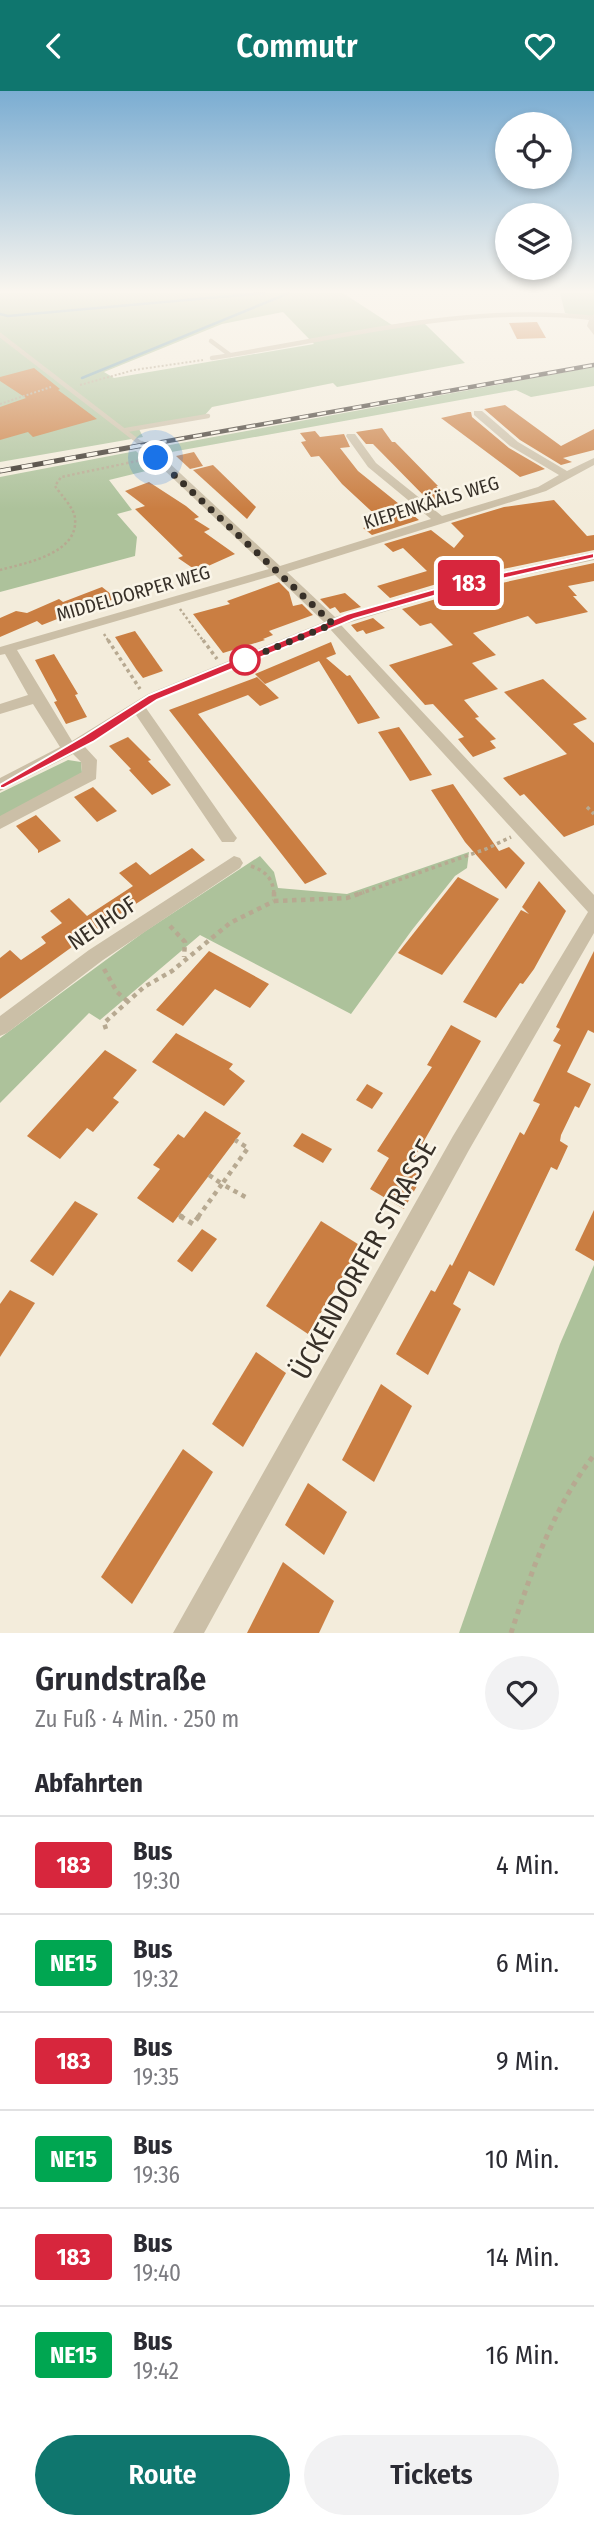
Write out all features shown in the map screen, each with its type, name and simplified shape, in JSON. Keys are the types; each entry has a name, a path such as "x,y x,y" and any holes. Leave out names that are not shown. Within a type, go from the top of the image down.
{"street":[{"path":"478,414 514,444 568,476"},
{"path":"351,436 372,464 439,520"},
{"path":"152,454 333,624 594,907"},
{"name":"KIEPENKÄÄLS WEG","path":"275,569 542,489 594,461"},
{"path":"0,785 73,748 153,697 350,616 456,586 594,556"},
{"name":"MIDDELDORPER WEG","path":"5,650 175,602 275,569"},
{"path":"0,823 90,775 92,770 89,760 60,738 5,650"},
{"path":"0,709 36,698"},
{"path":"135,709 145,713 228,838"},
{"name":"NEUHOF","path":"0,1027 96,955 234,863"},
{"name":"ÜCKENDORFER STRASSE","path":"188,1633 461,1143 594,917"}],"lane":[{"path":"39,365 126,430 152,454"},
{"path":"126,430 208,416"}],"path":[{"path":"70,389 111,375 171,365"},
{"path":"0,404 62,383"},
{"path":"0,570 51,553 72,535 75,516 55,487 61,477 152,454"},
{"path":"175,602 225,669"},
{"path":"97,624 141,689 153,697"},
{"path":"114,649 121,647"},
{"path":"128,670 135,668"},
{"path":"587,807 594,814"},
{"path":"106,1029 104,1023 144,987 173,971 230,923 274,901 348,898 486,849 522,831"},
{"path":"234,863 258,868 268,874 275,885 274,901"},
{"path":"157,914 185,941 184,959"},
{"path":"96,955 117,992 127,1001"},
{"path":"179,1215 193,1224 248,1148 235,1140"},
{"path":"209,1175 249,1199"},
{"path":"511,1633 532,1571 575,1477 594,1455"}],"green space":[{"path":"0,365 121,365 104,372 114,378 191,365 455,365 337,387 333,383 212,407 205,415 138,427 143,437 0,462"},
{"path":"594,367 594,386 531,397 516,390 166,453 159,447"},
{"path":"136,451 154,469 109,480 132,510 117,514 137,537 135,556 0,592 0,477"},
{"path":"68,760 81,762 82,773 0,817 0,793"},
{"path":"469,852 467,868 455,876 412,930 351,1014 200,935 100,1020 89,1013 0,1103 0,1038 144,932 260,856 274,872 278,888 347,894"},
{"path":"594,1265 594,1633 459,1633 560,1344"}],"building":[{"path":"34,368 97,419 33,437 28,432 0,440 0,407 26,398 0,381 0,377"},
{"path":"505,405 561,446 594,429 594,450 563,458 572,462 561,465 520,440 484,409"},
{"path":"468,412 509,448 545,469 520,477 441,418"},
{"path":"382,428 392,442 451,498 432,504 373,444 366,444 356,432"},
{"path":"315,431 320,437 344,434 350,447 340,448 358,471 419,520 372,535 363,528 383,522 342,484 319,456 311,457 301,442 306,441 300,433"},
{"path":"194,452 203,466 190,469 176,456"},
{"path":"213,465 256,507 247,519 193,470"},
{"path":"149,482 186,506 199,517 194,519 210,529 204,532 235,554 197,571 178,558 183,556 135,509 145,506 125,491"},
{"path":"554,500 587,536 594,535 594,550 450,580 390,598 377,586 427,571 403,548 393,552 384,544 431,530 454,548 464,536 451,523 504,507"},
{"path":"594,563 594,581 568,586 577,596 573,596 588,612 536,624 528,616 473,633 496,655 472,663 498,689 464,700 479,717 475,718 496,739 490,741 496,748 473,757 458,739 464,737 433,704 425,705 389,665 453,645 431,623 420,626 402,609 460,592"},
{"path":"279,582 289,592 293,606 302,604 313,615 269,631 273,635 263,639 265,640 223,653 193,614 230,604 227,601"},
{"path":"102,587 116,598 78,615 75,612 42,625 37,621 0,637 0,618 16,611 27,613 59,599 63,602"},
{"path":"345,593 361,607 340,613 335,607 330,609 320,599"},
{"path":"373,618 385,628 366,634 363,630 357,632 351,625"},
{"path":"135,631 163,671 143,678 136,669 115,637"},
{"path":"331,642 336,654 326,658 347,676 350,675 380,718 358,724 319,661 265,684 255,674"},
{"path":"54,654 78,694 75,695 87,717 66,724 54,702 57,701 35,660"},
{"path":"257,677 279,698 260,706 248,695 198,714 327,874 305,884 169,710"},
{"path":"543,679 587,719 573,724 594,743 594,825 564,837 524,794 520,796 503,778 567,754 504,692"},
{"path":"399,727 432,775 410,781 378,732"},
{"path":"128,737 171,785 152,795 129,770 131,769 109,746"},
{"path":"453,784 499,851 509,847 525,863 506,889 465,842 431,790"},
{"path":"93,787 117,811 97,822 74,797"},
{"path":"36,815 61,841 38,853 16,826"},
{"path":"192,848 205,860 101,926 0,999 0,958 10,950 21,960 46,943 41,937 62,923 50,911 69,898 87,916 133,886 119,873 136,862 150,875"},
{"path":"458,877 499,899 442,975 398,953"},
{"path":"539,881 566,911 534,969 523,984 520,983 496,1018 463,1002 521,910 529,914 522,907"},
{"path":"209,951 269,984 250,1008 215,989 183,1026 156,1010"},
{"path":"594,951 594,1033 588,1030 567,1072 591,1084 579,1108 575,1106 561,1135 560,1141 568,1146 557,1170 551,1167 494,1286 469,1271 453,1304 461,1309 428,1375 396,1354 431,1290 435,1292 450,1264 452,1266 520,1132 524,1135 540,1104 533,1101 561,1045 553,1041 560,1029 556,1027"},
{"path":"451,1025 481,1041 408,1169 422,1177 404,1209 370,1189 389,1158 377,1151 432,1067 427,1065"},
{"path":"176,1033 233,1064 229,1069 245,1081 224,1106 152,1062"},
{"path":"105,1050 137,1070 113,1098 119,1102 93,1132 87,1128 60,1159 27,1136"},
{"path":"367,1084 383,1093 372,1109 356,1100"},
{"path":"205,1111 241,1133 173,1223 137,1198 160,1169 153,1165 178,1134 184,1138"},
{"path":"302,1133 332,1149 323,1163 293,1146"},
{"path":"75,1201 98,1214 53,1276 30,1261"},
{"path":"594,1210 594,1261 575,1250"},
{"path":"321,1221 361,1246 308,1334 266,1306"},
{"path":"202,1229 217,1239 192,1272 177,1261"},
{"path":"10,1290 35,1303 0,1357 0,1304"},
{"path":"256,1352 286,1373 243,1447 212,1424"},
{"path":"381,1384 412,1406 374,1482 342,1460"},
{"path":"183,1449 213,1472 132,1604 101,1577"},
{"path":"308,1483 347,1512 324,1555 285,1525"},
{"path":"283,1562 334,1601 319,1633 247,1633"}],"waterway":[{"path":"82,378 114,365"}],"railway":[{"path":"140,446 594,365"},
{"path":"0,471 149,444"}],"bus line":[{"name":"183","path":"0,785 88,739 153,697 350,616 456,586 594,556"}],"route":[{"path":"156,458 333,624 242,661 245,660"}]}
